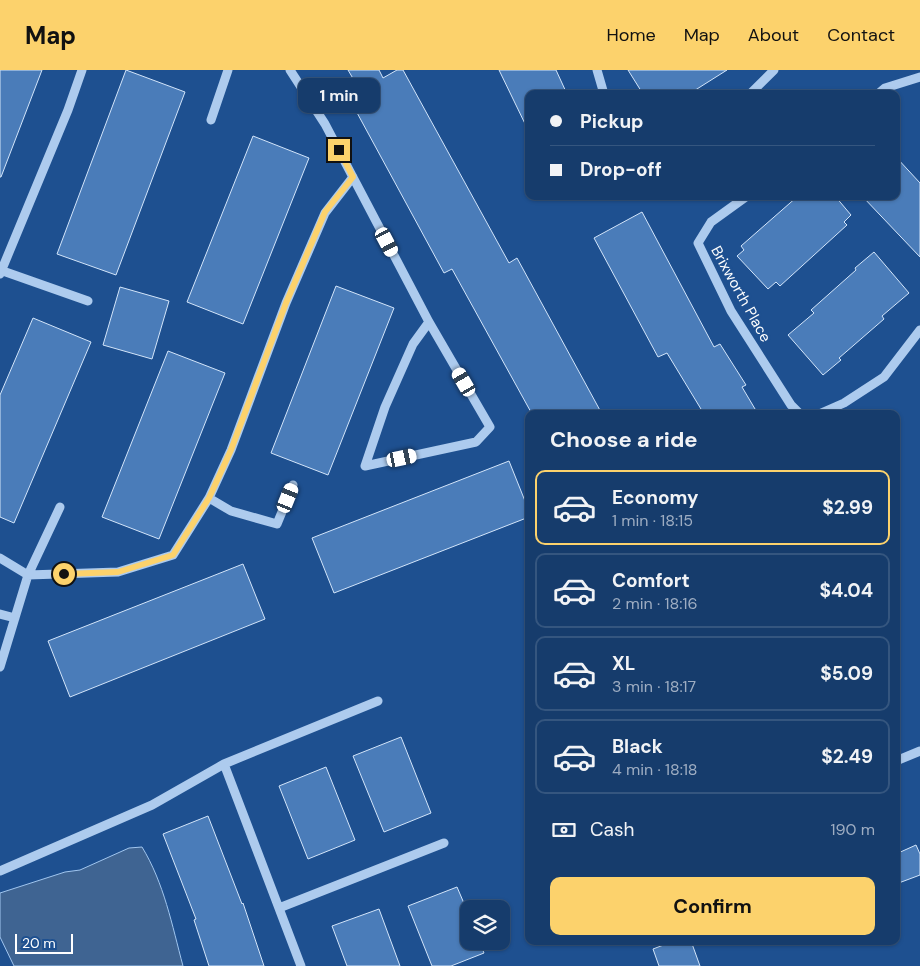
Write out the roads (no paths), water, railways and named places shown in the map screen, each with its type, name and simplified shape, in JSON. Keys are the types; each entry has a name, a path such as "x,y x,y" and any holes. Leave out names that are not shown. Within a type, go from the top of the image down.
{"street":[{"path":"82,70 68,110 0,271 88,301"},
{"path":"211,120 228,70"},
{"path":"290,70 325,124 429,322 490,427 476,442 365,466 385,406 413,344 429,322"},
{"path":"597,70 603,90"},
{"path":"754,90 774,70"},
{"path":"883,90 920,77"},
{"path":"0,558 28,576 118,572 173,555 209,498 231,450 286,303 325,212 353,177"},
{"name":"Brixworth Place","path":"741,200 711,222 698,243 732,311 796,410"},
{"path":"828,410 844,403 884,377 920,330"},
{"path":"209,498 231,511 277,524 293,485"},
{"path":"0,667 28,576 60,507"},
{"path":"0,614 15,618"},
{"path":"0,871 152,805 224,764 378,701"},
{"path":"900,759 920,751"},
{"path":"224,764 301,966"},
{"path":"279,908 444,843"}],"water":[{"path":"142,847 162,890 183,966 14,966 0,937 0,893 65,872 80,870 129,848"}]}
